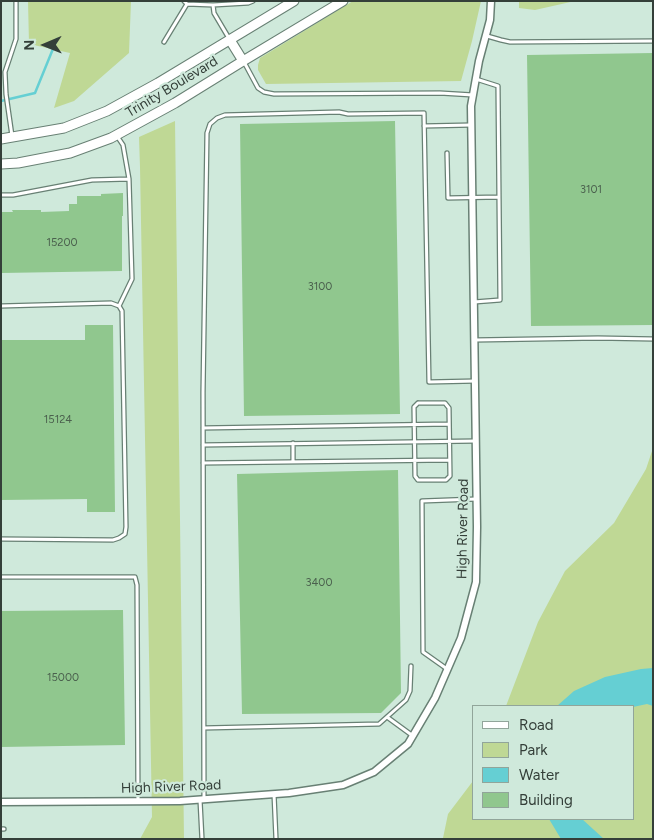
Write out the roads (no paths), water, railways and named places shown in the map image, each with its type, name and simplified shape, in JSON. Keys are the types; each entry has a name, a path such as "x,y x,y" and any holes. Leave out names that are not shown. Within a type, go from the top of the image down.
{"main road":[{"name":"Trinity Boulevard","path":"1,139 64,128 107,111 158,83 294,1"},
{"name":"Trinity Boulevard","path":"1,164 18,163 70,152 111,138 175,103 343,1"},
{"path":"230,40 243,61"}],"street":[{"name":"High River Road","path":"1,802 180,801 274,794 343,785 374,772 408,744 413,736 435,698 461,638 476,582 477,499 471,125 473,95 479,61 490,20 491,1"}],"lane":[{"path":"12,137 5,72 16,40 16,1"},
{"path":"164,42 186,3 213,5 253,1"},
{"path":"213,5 214,13 230,40"},
{"path":"486,36 510,42 653,41"},
{"path":"243,61 258,88 264,92 274,94 440,92 473,95"},
{"path":"1,68 6,68"},
{"path":"474,302 500,300 498,86 476,79"},
{"path":"202,839 204,728 203,428 207,133 210,124 217,118 225,115 339,112 348,114 424,113 429,382 475,381"},
{"path":"424,126 471,125"},
{"path":"117,135 123,145 129,179 132,279 119,306"},
{"path":"447,154 448,198 499,197"},
{"path":"1,195 13,195 92,180 129,179"},
{"path":"1,306 111,303 119,306 122,311 126,527 125,534 113,540 1,539"},
{"path":"474,340 653,339"},
{"path":"418,403 445,403 449,408 450,476 446,480 418,480 414,476 414,424 414,407 418,403"},
{"path":"203,428 450,424"},
{"path":"203,445 476,441"},
{"path":"293,444 293,462"},
{"path":"203,463 449,460"},
{"path":"447,670 423,652 422,501 477,499"},
{"path":"1,578 135,577 137,585 138,801"},
{"path":"204,728 379,724 406,700 410,691 411,666"},
{"path":"387,717 413,736"},
{"path":"274,794 276,839"}],"water":[{"path":"653,668 653,706 647,704 634,707 634,705 558,705 574,691 605,677"},
{"path":"550,820 583,820 604,839 561,839"}],"waterway":[{"path":"1,101 35,93 57,39"}]}
